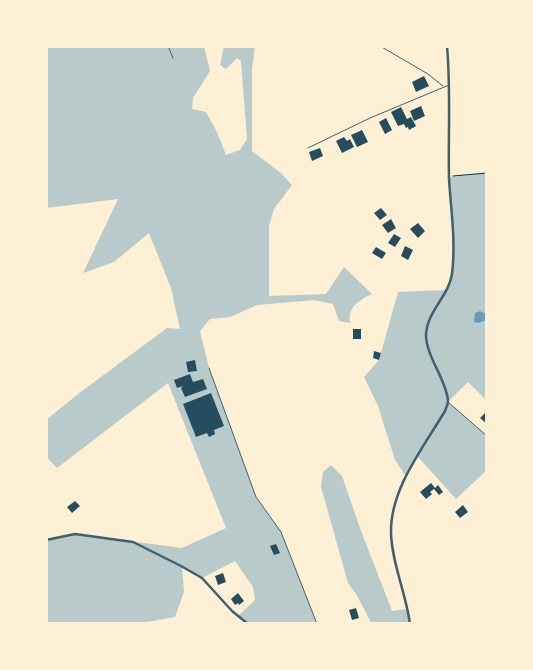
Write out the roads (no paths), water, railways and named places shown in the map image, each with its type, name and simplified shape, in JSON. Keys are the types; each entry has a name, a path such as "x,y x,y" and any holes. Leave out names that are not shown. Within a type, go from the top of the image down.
{"street":[{"path":"410,624 391,533 396,498 406,477 445,411 448,402 446,391 429,352 426,336 428,322 451,280 452,272 453,231 449,177 447,46"},
{"path":"46,540 76,534 133,542 202,578 232,612 248,624"}],"lane":[{"path":"168,46 173,58"},
{"path":"380,46 428,74 444,87"},
{"path":"308,148 370,118 449,85"},
{"path":"209,368 256,497 281,532 317,624"},
{"path":"448,402 487,436"}],"water":[{"path":"480,311 486,314 486,320 479,323 474,322 475,313"}]}
